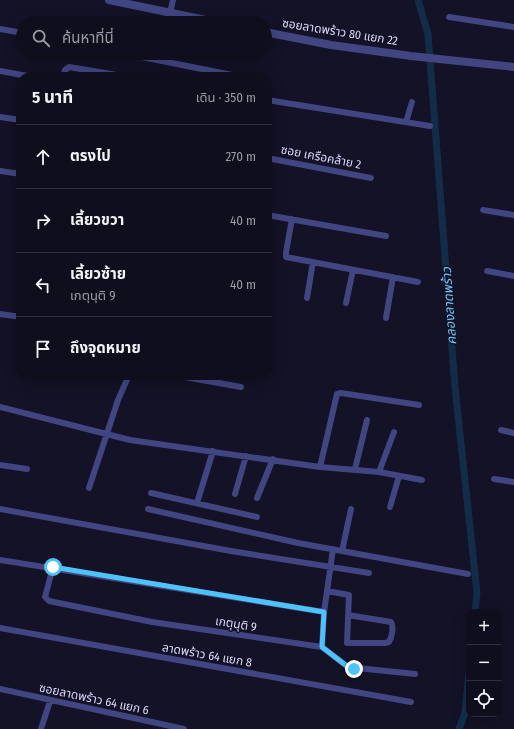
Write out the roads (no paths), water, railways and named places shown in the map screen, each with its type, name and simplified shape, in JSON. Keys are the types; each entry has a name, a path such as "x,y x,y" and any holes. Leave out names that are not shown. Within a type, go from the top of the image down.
{"street":[{"path":"109,0 185,16"},
{"path":"170,13 173,0"},
{"path":"449,17 514,27"},
{"path":"0,28 16,31"},
{"name":"ซอยลาดพร้าว 80 แยก 22","path":"272,33 331,45 411,56 514,67"},
{"path":"157,60 217,72"},
{"path":"64,72 68,67 98,72"},
{"path":"0,71 16,74"},
{"path":"272,101 430,126"},
{"path":"406,122 412,102"},
{"path":"0,118 16,120"},
{"name":"ซอย เครือคล้าย 2","path":"272,160 371,178"},
{"path":"0,171 16,173"},
{"path":"483,210 514,215"},
{"path":"272,216 386,236"},
{"path":"292,219 286,257 418,282"},
{"path":"307,298 313,262"},
{"path":"346,303 353,270"},
{"path":"487,271 514,276"},
{"path":"386,318 393,277"},
{"path":"0,314 16,316"},
{"path":"89,488 118,400 127,380"},
{"path":"202,380 241,387"},
{"path":"320,467 337,394 341,393 418,405"},
{"path":"0,407 130,440 273,459 320,467 380,472 422,480"},
{"path":"355,469 367,420"},
{"path":"501,430 514,433"},
{"path":"380,472 394,432"},
{"path":"197,502 213,451"},
{"path":"235,494 246,456"},
{"path":"257,498 273,459"},
{"path":"0,465 27,469"},
{"path":"390,507 398,476"},
{"path":"494,479 514,482"},
{"path":"151,493 197,502 257,517"},
{"path":"0,509 231,551 369,573"},
{"path":"148,509 342,551 468,574"},
{"path":"342,551 352,509"},
{"path":"322,647 324,612 333,549"},
{"path":"0,560 53,567 324,612"},
{"name":"เกตุนุติ 9","path":"53,567 45,597 49,601 152,622 322,647 348,667 415,674"},
{"path":"327,591 349,595 348,615 347,643 389,642 393,625 391,622 348,615"},
{"name":"ลาดพร้าว 64 แยก 8","path":"0,628 411,702"},
{"name":"ซอยลาดพร้าว 64 แยก 6","path":"0,689 184,729"},
{"path":"41,729 50,701"}],"waterway":[{"name":"คลองลาดพร้าว","path":"418,0 428,34 455,387 477,593 475,609"},
{"name":"คลองลาดพร้าว","path":"459,729 465,713 468,681"}]}
